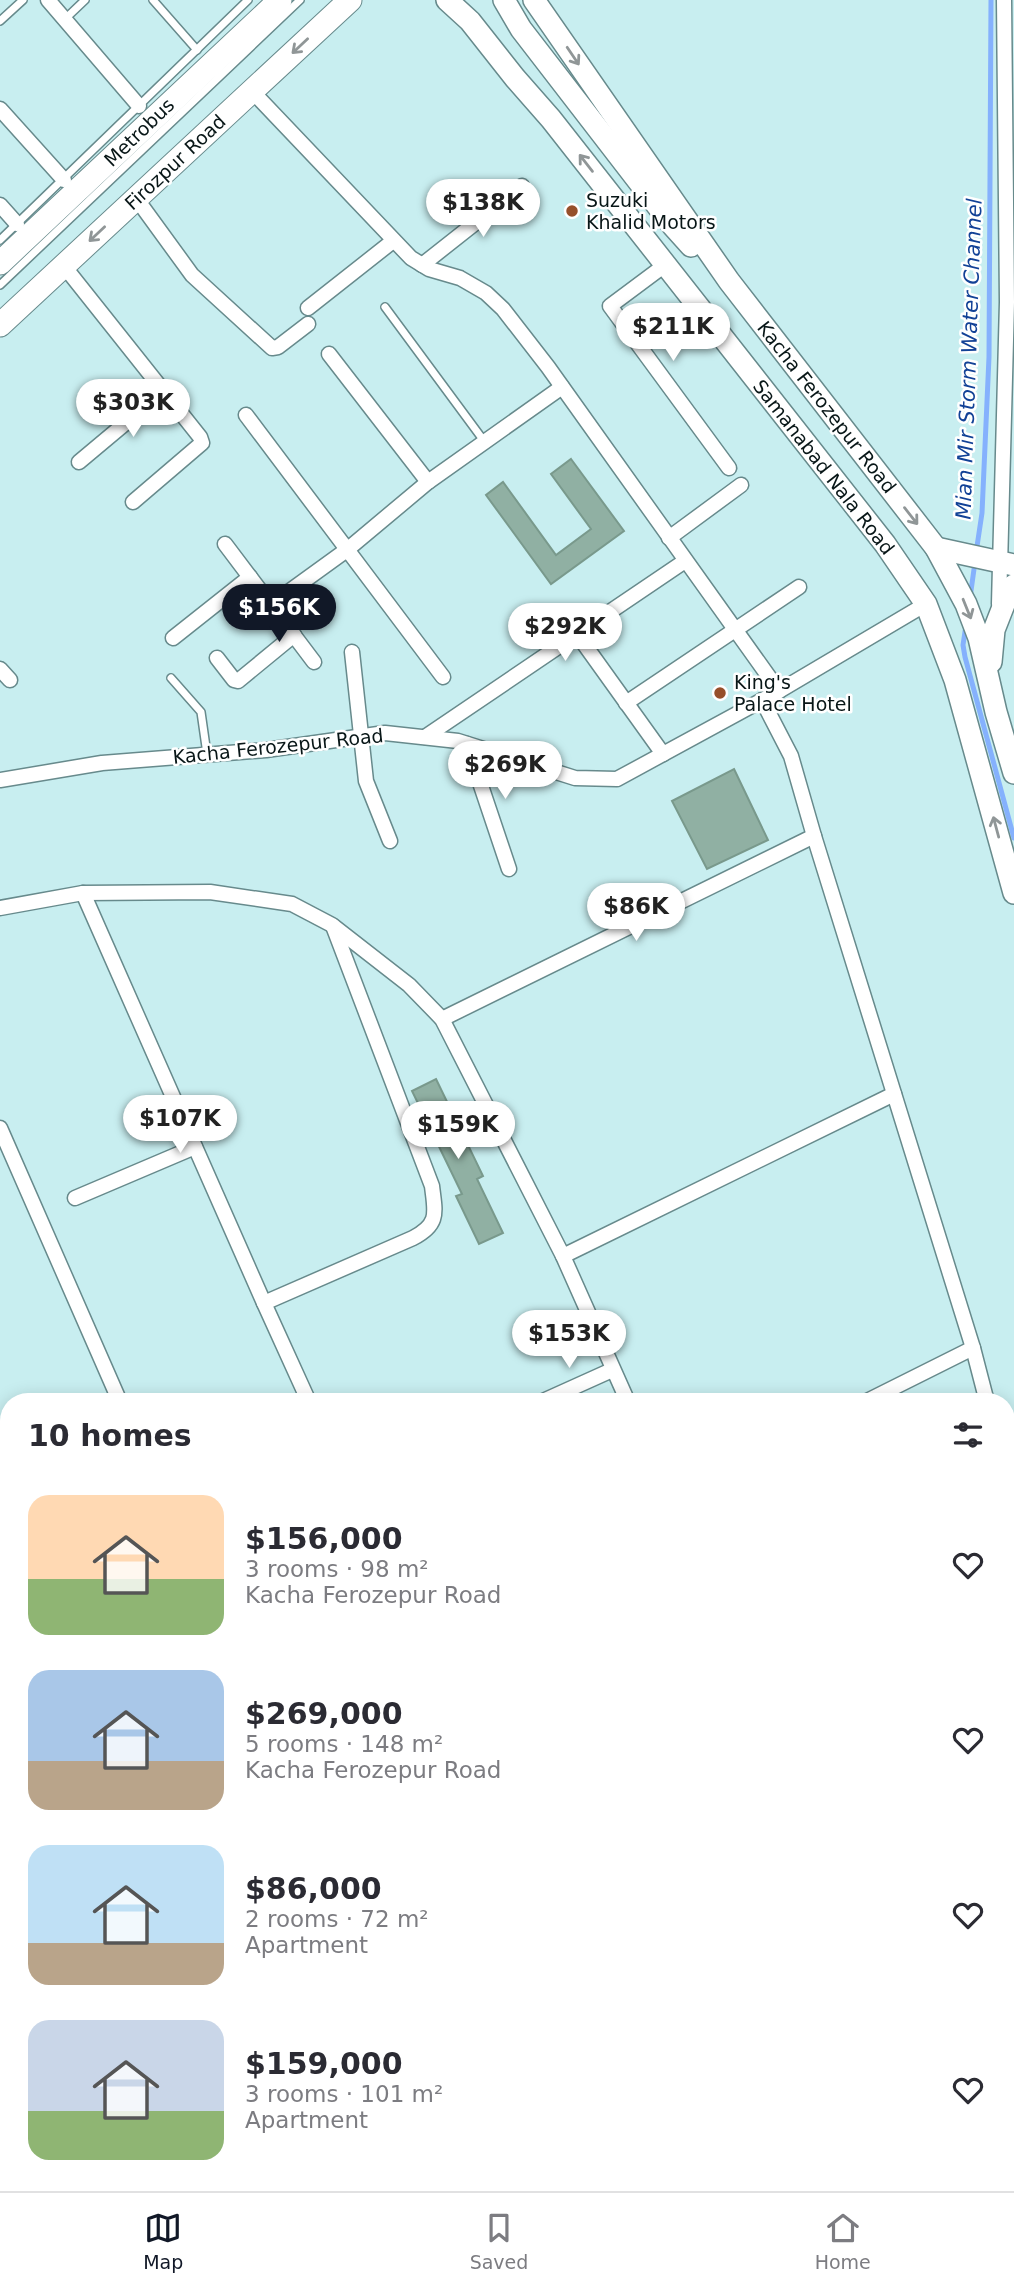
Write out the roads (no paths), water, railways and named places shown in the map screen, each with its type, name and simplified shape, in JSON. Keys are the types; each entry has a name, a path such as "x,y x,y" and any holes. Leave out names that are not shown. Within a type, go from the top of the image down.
{"main road":[{"path":"0,263 280,0"},
{"name":"Firozpur Road","path":"0,325 350,0"},
{"name":"Samanabad Nala Road","path":"447,0 470,21 551,118 885,544 926,604 955,680 1014,893"},
{"path":"469,0 520,64 551,118"},
{"path":"504,0 521,29 673,226 729,281"},
{"name":"Kacha Ferozepur Road","path":"534,0 729,281 936,548 966,604 979,638 1014,774"},
{"path":"936,548 1008,564"},
{"path":"989,683 993,638 998,618 1014,585"}],"street":[{"path":"48,0 139,106"},
{"path":"998,618 1008,564 1004,0"},
{"path":"252,91 411,258 422,265 460,278 486,293 503,309 562,387 779,691"},
{"path":"0,109 64,180"},
{"path":"422,265 522,186"},
{"path":"136,198 192,275 272,348 278,347 308,324"},
{"path":"0,205 18,224"},
{"path":"308,308 393,241"},
{"path":"665,265 610,306 729,468"},
{"path":"64,266 165,390 202,443 133,502"},
{"path":"329,355 428,482"},
{"path":"272,604 348,549 428,482 562,387"},
{"path":"79,462 165,390"},
{"path":"246,415 443,677"},
{"path":"669,538 741,485"},
{"path":"225,544 314,662"},
{"path":"425,737 685,561"},
{"path":"173,638 250,577"},
{"path":"626,703 799,587"},
{"name":"Kacha Ferozepur Road","path":"0,780 102,763 266,750 385,733 467,744 575,778 617,779 779,691 926,604"},
{"path":"577,634 663,754"},
{"path":"217,658 234,680 238,681 294,635"},
{"path":"352,652 366,781 390,841"},
{"path":"762,700 791,756 973,1348 984,1393"},
{"path":"467,744 509,869"},
{"path":"442,1019 814,836"},
{"path":"0,908 83,893 210,892 292,904 332,925 408,985 442,1019 563,1256 624,1393"},
{"path":"83,893 305,1393"},
{"path":"264,1303 428,1231 435,1216 432,1186 332,925"},
{"path":"563,1256 894,1094"},
{"path":"0,1128 116,1393"},
{"path":"75,1198 195,1147"},
{"path":"883,1393 973,1348"},
{"path":"561,1393 612,1370"}],"lane":[{"path":"0,21 23,0"},
{"path":"64,20 85,0"},
{"path":"153,0 197,50"},
{"path":"0,240 248,0"},
{"name":"Metrobus","path":"0,285 300,0"},
{"path":"385,307 485,442"},
{"path":"170,678 201,712 207,755"}],"waterway":[{"name":"Mian Mir Storm Water Channel","path":"976,553 982,513 989,357 991,0"},
{"name":"Mian Mir Storm Water Channel","path":"970,598 975,562"},
{"name":"Mian Mir Storm Water Channel","path":"966,625 963,645 965,657 1014,838"}],"place":[{"name":"Suzuki Khalid Motors","path":"572,211"},
{"name":"King's Palace Hotel","path":"720,693"}]}
